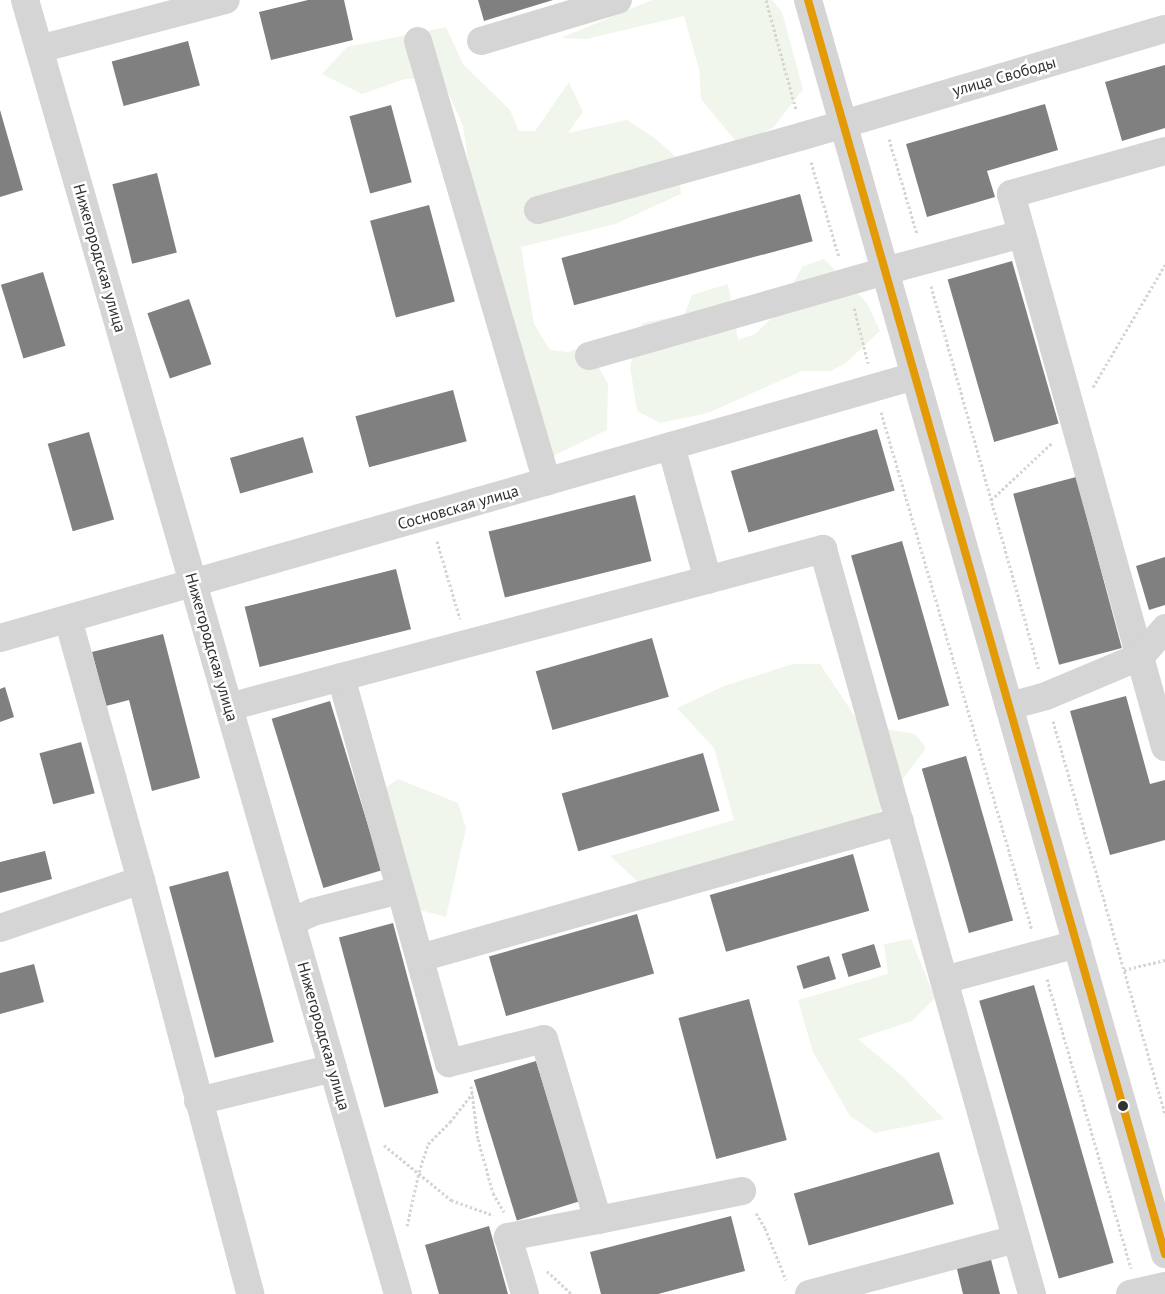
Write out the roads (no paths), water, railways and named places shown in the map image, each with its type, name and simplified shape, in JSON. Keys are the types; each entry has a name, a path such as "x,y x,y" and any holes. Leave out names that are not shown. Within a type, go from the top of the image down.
{"street":[{"name":"Нижегородская улица","path":"25,0 398,1294"},
{"path":"39,48 226,0"},
{"path":"481,41 618,0"},
{"path":"808,0 1165,1254"},
{"name":"улица Свободы","path":"538,210 803,136 1165,29"},
{"path":"418,41 546,482"},
{"path":"1165,151 1011,194 1165,747"},
{"path":"589,356 886,270 1022,234"},
{"name":"Сосновская улица","path":"0,638 916,376"},
{"path":"671,446 708,580"},
{"path":"229,707 824,549 1032,1294"},
{"path":"68,618 141,880 250,1294"},
{"path":"1009,706 1046,696 1141,656 1165,628"},
{"path":"341,677 449,1063 544,1039 598,1220"},
{"path":"420,958 900,821"},
{"path":"0,928 141,880"},
{"path":"291,922 313,912 400,890"},
{"path":"944,980 1077,944"},
{"path":"198,1101 333,1068"},
{"path":"525,1294 508,1237 512,1227 598,1220 742,1191"},
{"path":"799,1290 1016,1239"},
{"path":"1134,1293 1165,1286"}]}
